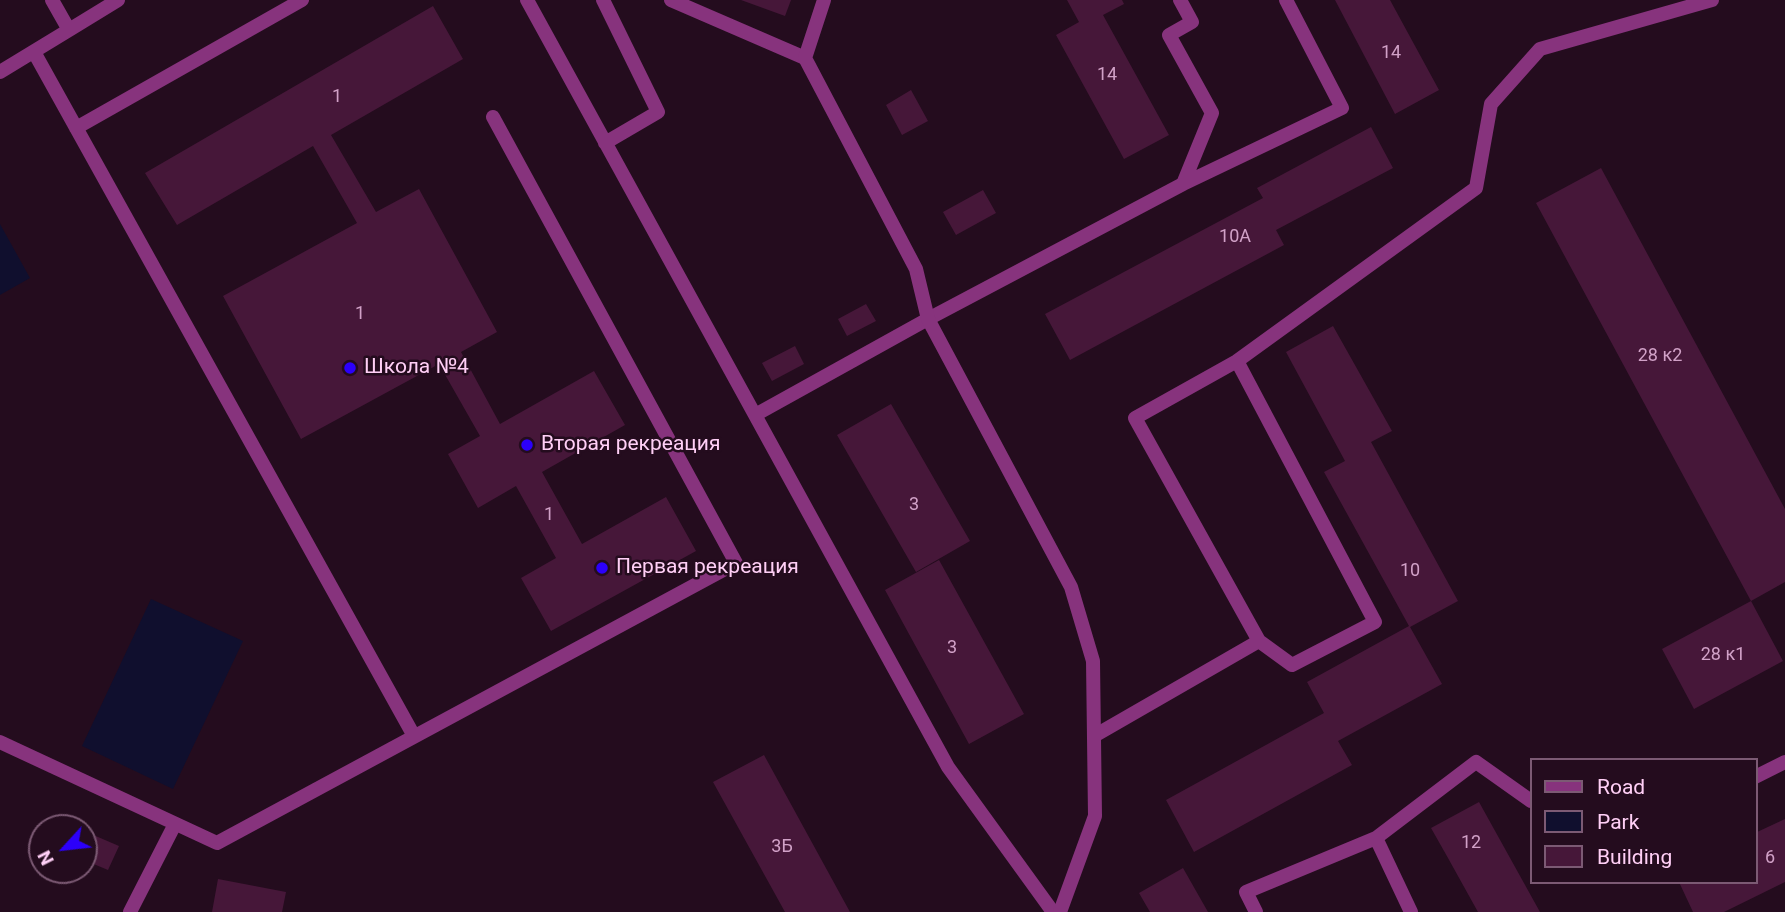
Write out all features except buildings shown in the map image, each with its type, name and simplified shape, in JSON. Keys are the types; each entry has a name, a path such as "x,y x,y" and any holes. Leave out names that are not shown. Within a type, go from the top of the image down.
{"street":[{"path":"52,0 69,30"},
{"path":"0,72 118,0"},
{"path":"76,128 302,0"},
{"path":"527,0 948,766 1053,912"},
{"path":"603,0 658,112 605,144"},
{"path":"670,0 805,58 916,269 928,319 1071,587 1093,660 1095,816 1059,912"},
{"path":"805,58 824,0"},
{"path":"1180,0 1192,22 1169,35 1212,113 1183,184"},
{"path":"755,415 928,319 1183,184 1342,108 1286,0"},
{"path":"1237,361 1375,622 1293,665 1259,641 1135,418 1237,361 1476,188 1491,104 1540,49 1712,0"},
{"path":"34,52 414,736"},
{"path":"0,741 217,843 736,563 493,117"},
{"path":"1094,736 1259,641"},
{"path":"1256,912 1246,892 1376,838 1476,762 1530,799"},
{"path":"1757,776 1785,762"},
{"path":"130,912 175,824"},
{"path":"1376,838 1410,912"}],"green space":[{"path":"0,224 30,278 0,295"},
{"path":"151,599 243,641 173,789 82,746"}],"place":[{"name":"Школа №4","path":"350,368"},
{"name":"Вторая рекреация","path":"527,445"},
{"name":"Первая рекреация","path":"602,568"}]}
